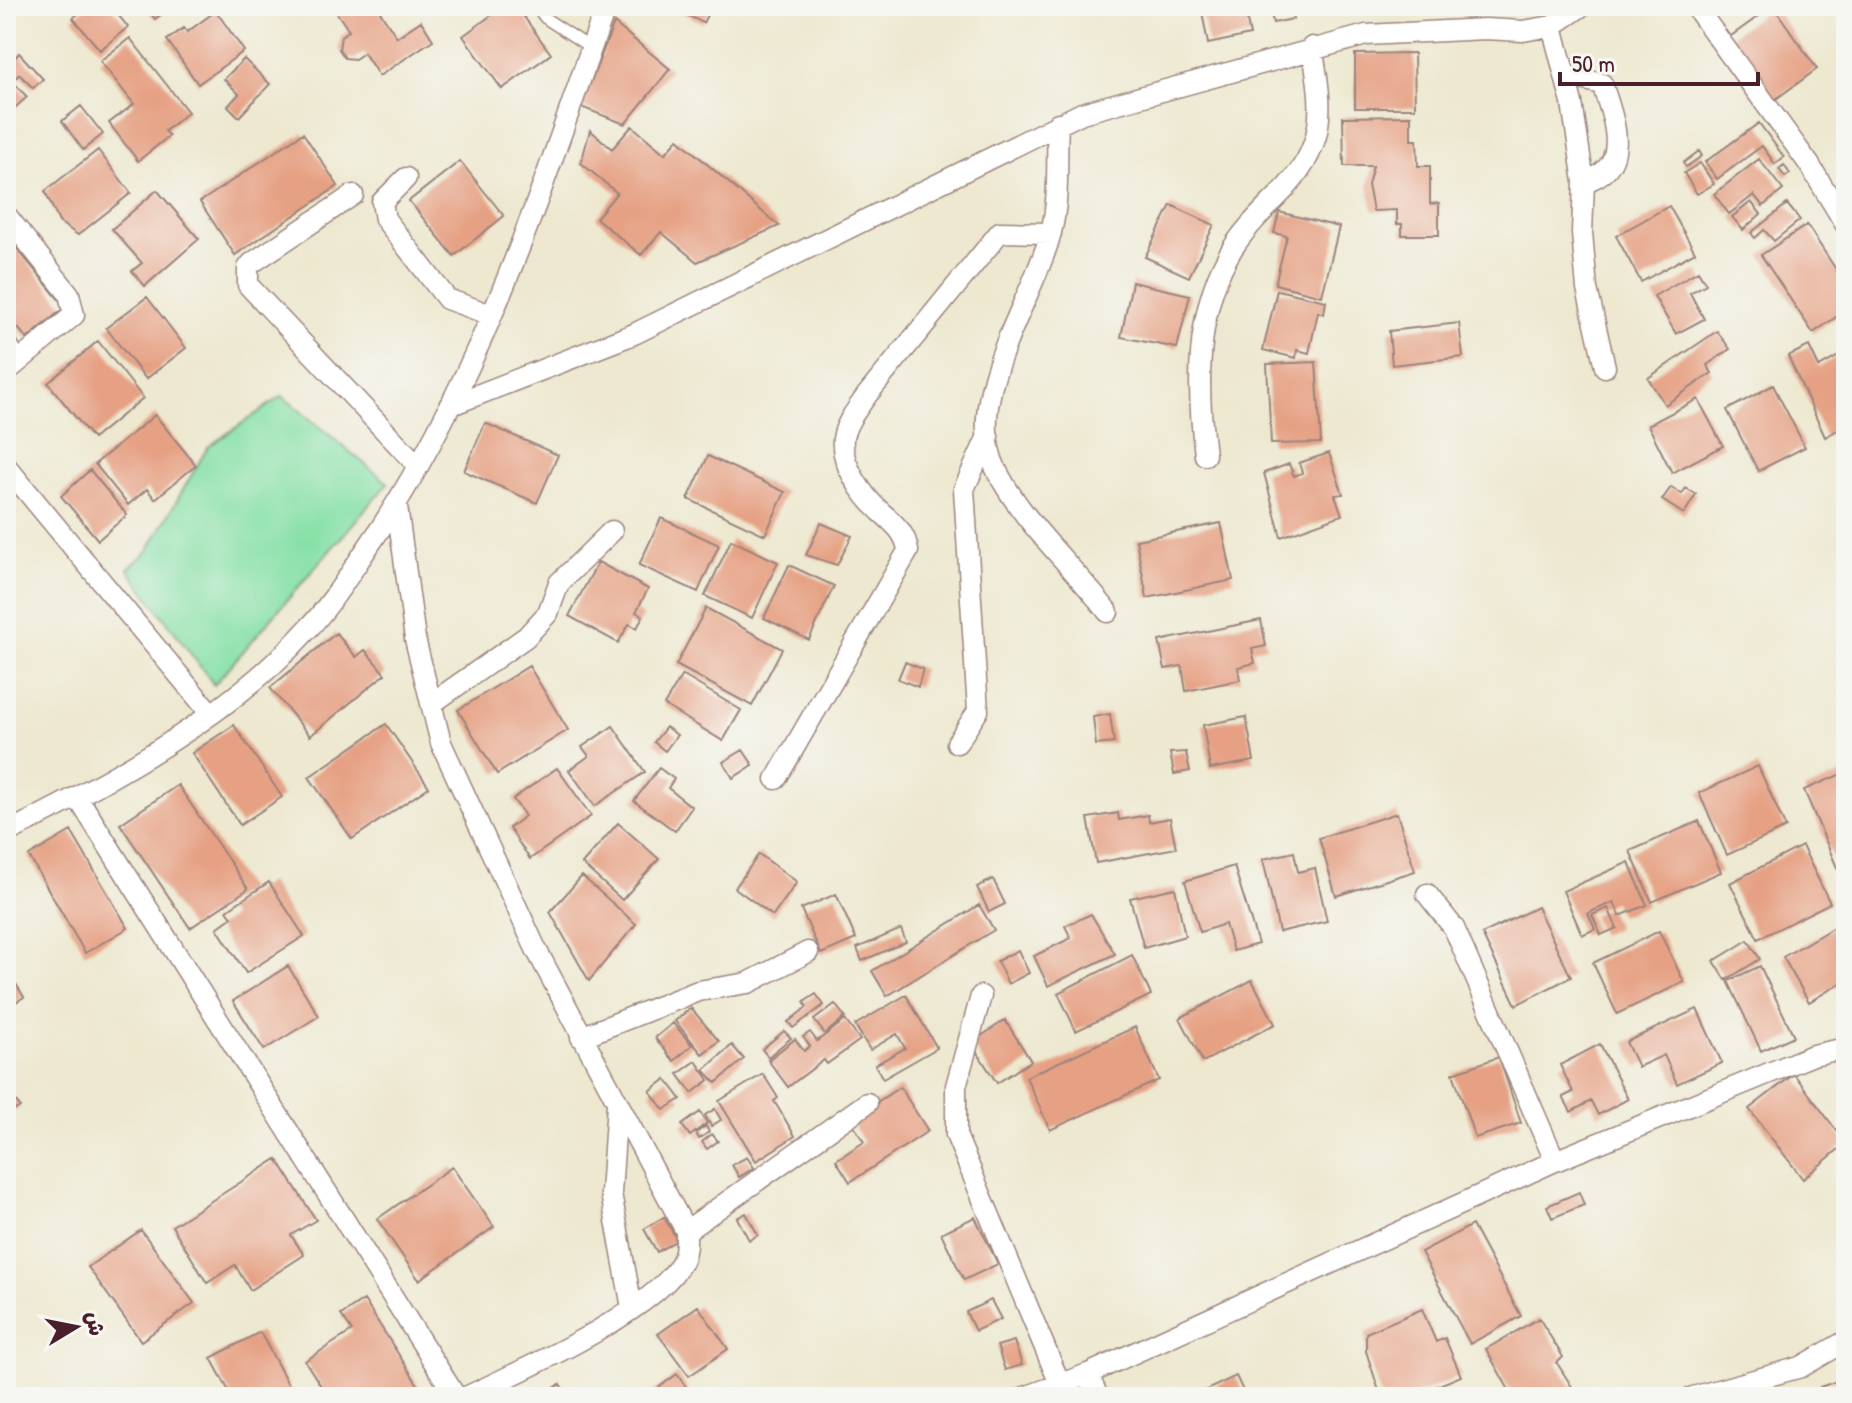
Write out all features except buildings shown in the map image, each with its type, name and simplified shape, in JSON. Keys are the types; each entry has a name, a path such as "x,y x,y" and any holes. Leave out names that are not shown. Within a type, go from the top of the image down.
{"street":[{"path":"6,833 78,798 211,714 260,676 307,631 397,506 449,406 519,250 606,6"},
{"path":"449,406 634,334 1058,123 1114,103 1312,47 1366,35 1485,29 1523,31 1552,26 1582,6"},
{"path":"1695,6 1809,164 1846,225"},
{"path":"1552,26 1565,75 1584,182 1582,233 1587,289 1605,367"},
{"path":"1205,455 1200,377 1204,328 1216,283 1241,237 1310,158 1321,114 1312,47"},
{"path":"1565,75 1602,84 1613,116 1617,146 1610,164 1601,176 1584,182"},
{"path":"1058,123 1056,202 1051,233 996,376 989,403 988,436 995,467 1017,502 1108,612"},
{"path":"406,178 382,202 385,219 447,299 491,315"},
{"path":"353,195 252,263 248,268 248,285 418,466"},
{"path":"6,215 69,294 75,309 74,315 12,367 6,343"},
{"path":"776,779 908,551 901,530 866,496 852,473 843,441 848,424 867,395 1000,232 1051,233"},
{"path":"957,743 978,711 964,489 988,436"},
{"path":"6,466 211,714"},
{"path":"397,506 415,639 431,704 459,787 581,1037 686,1231 682,1261 673,1273 632,1308 571,1346 466,1397"},
{"path":"431,704 526,637 548,613 559,583 612,531"},
{"path":"78,798 456,1397"},
{"path":"1427,894 1454,928 1555,1161"},
{"path":"581,1037 698,991 748,983 808,952"},
{"path":"981,996 956,1086 956,1135 1060,1384"},
{"path":"1025,1397 1088,1374 1555,1161 1813,1055 1846,1048"},
{"path":"686,1231 867,1103"},
{"path":"617,1104 611,1193 632,1308"},
{"path":"1693,1397 1801,1367 1846,1341"},
{"path":"1088,1374 1098,1397"}],"lane":[{"path":"536,6 545,18 591,48"}],"green space":[{"path":"282,396 388,483 214,685 128,569 147,552 208,447"}]}
